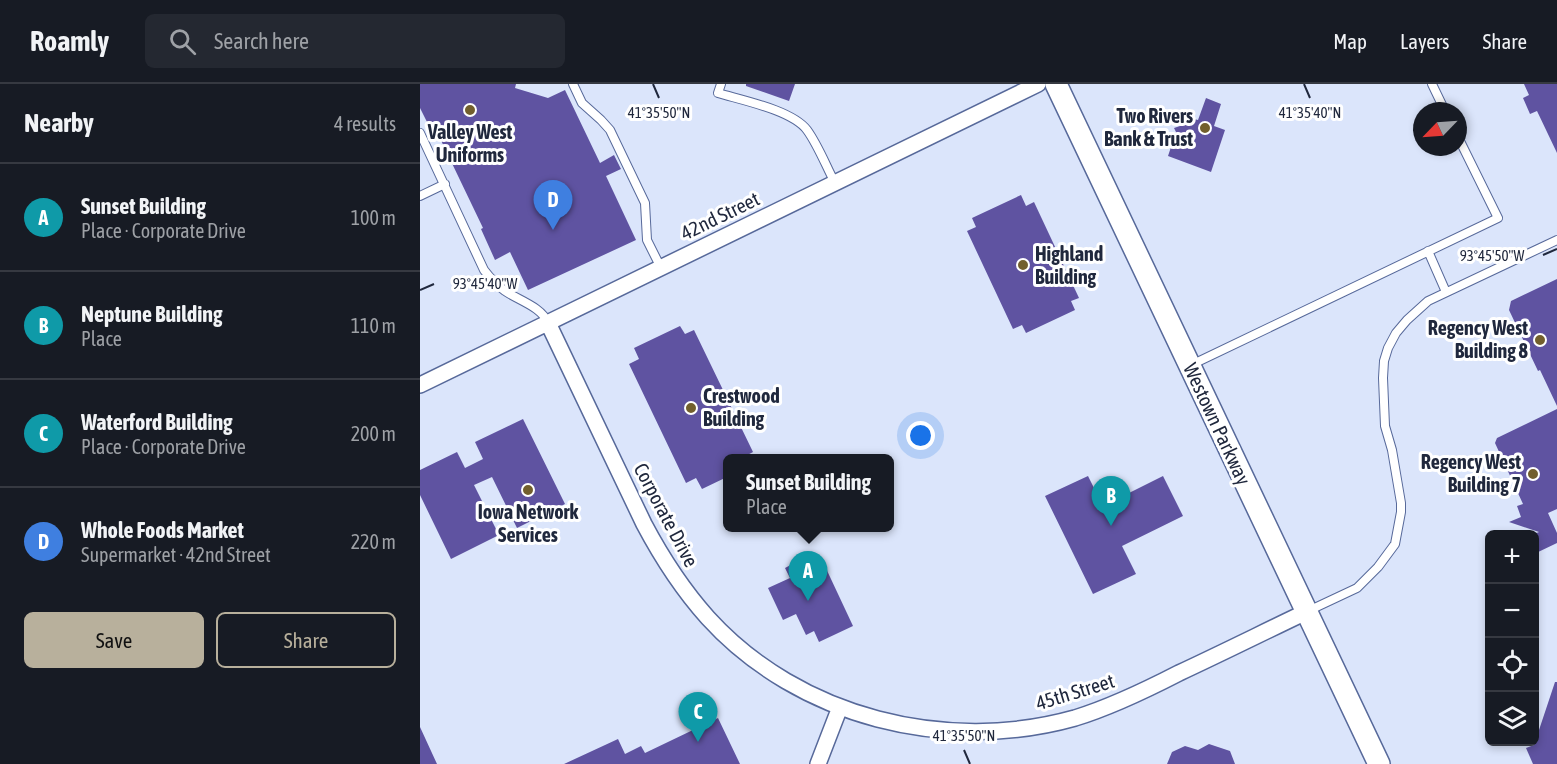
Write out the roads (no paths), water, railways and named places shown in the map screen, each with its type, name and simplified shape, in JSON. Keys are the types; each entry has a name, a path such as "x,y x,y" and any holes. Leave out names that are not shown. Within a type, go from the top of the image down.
{"street":[{"name":"42nd Street","path":"420,385 1038,84"},
{"name":"Westown Parkway","path":"1056,84 1379,764"},
{"name":"Corporate Drive","path":"548,323 658,552 683,588 722,632 767,669 797,687 840,707"},
{"name":"45th Street","path":"840,707 891,723 946,731 992,732 1034,727 1076,717 1117,702 1306,612"},
{"path":"818,764 840,707"}],"lane":[{"path":"573,84 582,103 610,130 645,203 647,240 661,268"},
{"path":"721,84 718,93 783,113 806,128 835,183"},
{"path":"1432,84 1441,102"},
{"path":"420,133 484,270 506,291 546,317 548,323"},
{"path":"1190,365 1498,218 1467,155"},
{"path":"420,196 445,184"},
{"path":"1306,612 1357,588 1378,567 1395,544 1401,503 1392,450 1385,426 1383,378 1384,361 1396,333 1428,301 1557,240"},
{"path":"1428,251 1446,292"}],"place":[{"name":"Valley West Uniforms","path":"470,110"},
{"name":"Two Rivers Bank & Trust","path":"1205,128"},
{"name":"Whole Foods Market","path":"553,230"},
{"name":"Highland Building","path":"1023,265"},
{"name":"Regency West Building 8","path":"1540,340"},
{"name":"Crestwood Building","path":"691,408"},
{"name":"Regency West Building 7","path":"1533,474"},
{"name":"Iowa Network Services","path":"528,490"},
{"name":"Neptune Building","path":"1111,526"},
{"name":"Sunset Building","path":"808,601"},
{"name":"Waterford Building","path":"698,742"}]}
